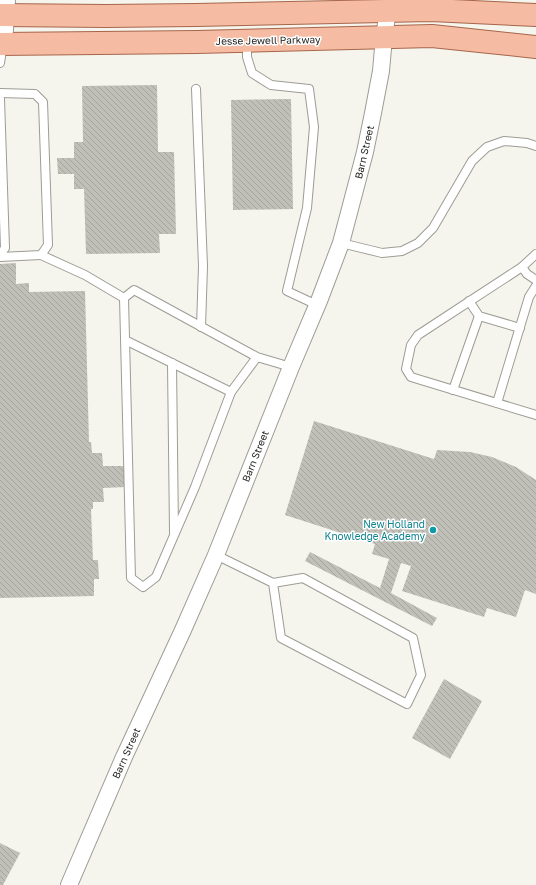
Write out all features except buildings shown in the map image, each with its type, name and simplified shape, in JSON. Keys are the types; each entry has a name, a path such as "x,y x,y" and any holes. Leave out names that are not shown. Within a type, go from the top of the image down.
{"main road":[{"path":"4,10 98,16 388,10 431,10 536,15"},
{"name":"Jesse Jewell Parkway","path":"1,50 247,40 432,36 536,47"}],"street":[{"path":"1,50 4,10"},
{"name":"Barn Street","path":"69,885 124,757 216,555 342,243 373,113 381,71 388,10"}],"lane":[{"path":"247,40 247,58 252,73 271,85 309,89 314,127 307,208 287,291 317,306"},
{"path":"196,89 204,266 201,327"},
{"path":"0,93 35,94 43,102 48,245 41,255"},
{"path":"0,100 5,248 0,256"},
{"path":"342,243 382,253 402,251 418,244 433,228 472,161 487,147 504,141 527,142 536,146"},
{"path":"536,254 522,267 418,335 411,345 406,369 411,377 536,415"},
{"path":"0,256 41,255 85,275 124,298"},
{"path":"522,267 527,274 536,280"},
{"path":"497,403 529,297 536,286"},
{"path":"124,298 134,290 257,357 291,367"},
{"path":"124,298 131,578 143,587 156,577 195,487 231,392 257,357"},
{"path":"469,301 479,316 520,328"},
{"path":"453,390 479,316"},
{"path":"125,340 231,392"},
{"path":"172,363 174,535"},
{"path":"216,555 273,583 303,578 413,638 421,675 407,704 281,638 273,583"}],"place":[{"name":"New Holland Knowledge Academy","path":"433,530"}]}
